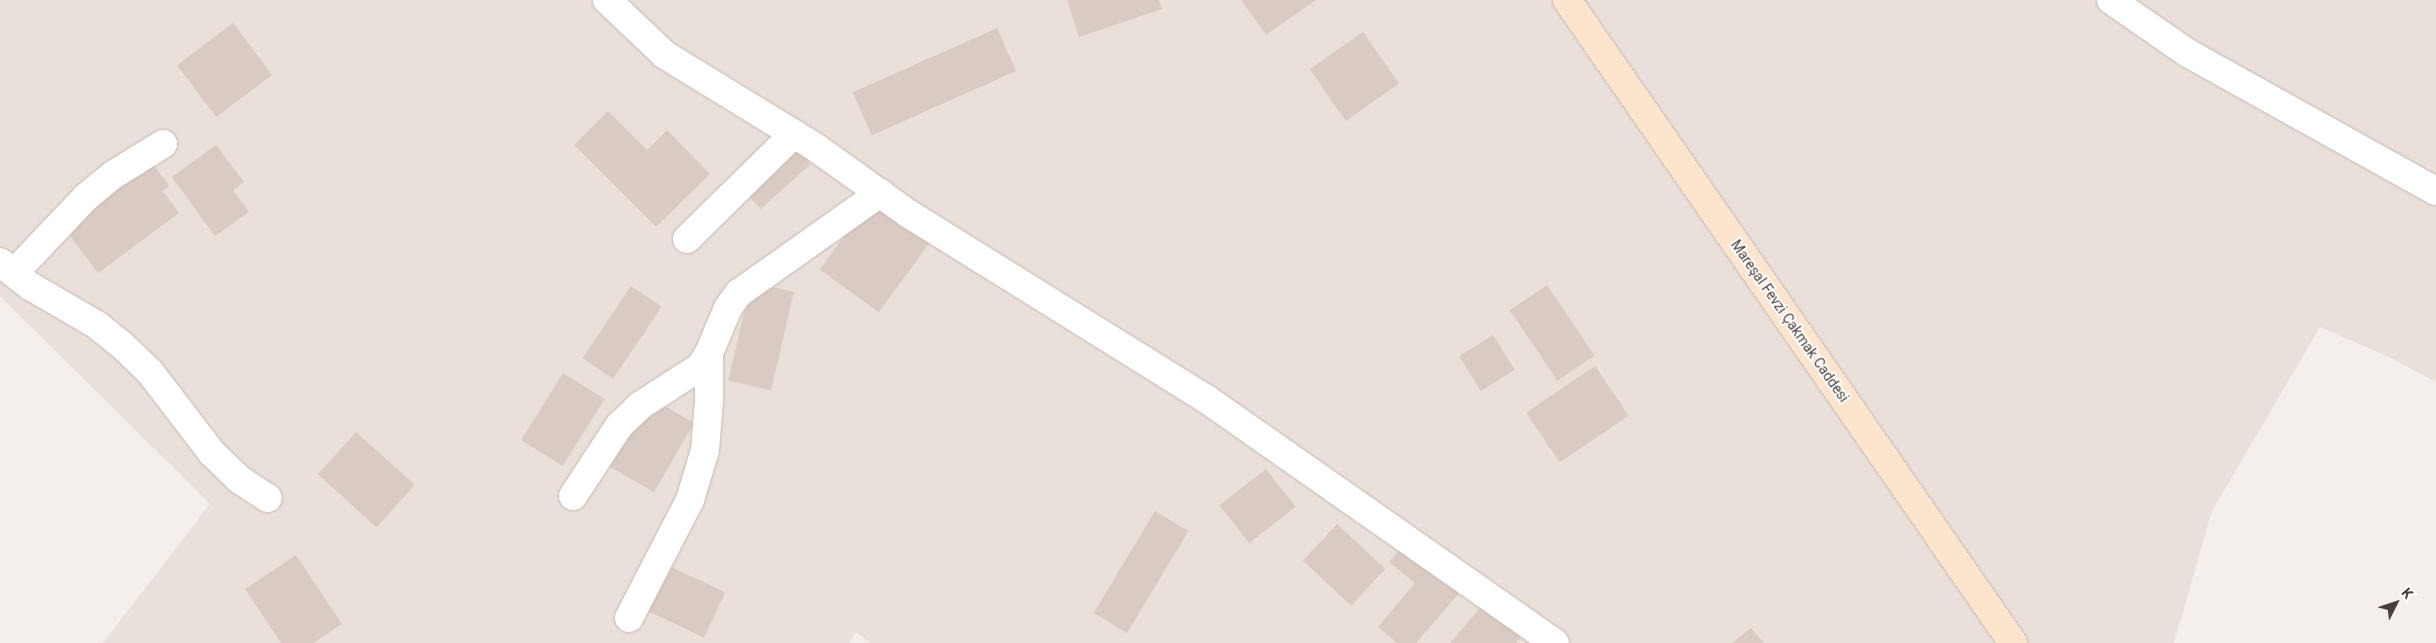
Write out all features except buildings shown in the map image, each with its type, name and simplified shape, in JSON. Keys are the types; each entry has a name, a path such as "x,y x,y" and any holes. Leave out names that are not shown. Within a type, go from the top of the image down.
{"street":[{"path":"607,0 665,55 794,134 909,214 1205,398 1555,643"},
{"name":"Mareşal Fevzi Çakmak Caddesi","path":"1567,0 2013,643"},
{"path":"2110,0 2186,52 2436,191"},
{"path":"688,239 794,134"},
{"path":"163,144 113,175 7,268 30,286 97,326 122,345 150,372 212,453 240,480 268,498"},
{"path":"573,496 619,426 641,405 700,367 710,353 728,308 739,293 880,193"},
{"path":"630,618 690,500 705,450 710,353"}],"shaded area":[{"path":"0,0 2436,0 2436,382 2389,357 2320,327 2212,511 2174,643 870,643 856,632 849,643 103,643 210,504 0,296"}]}
